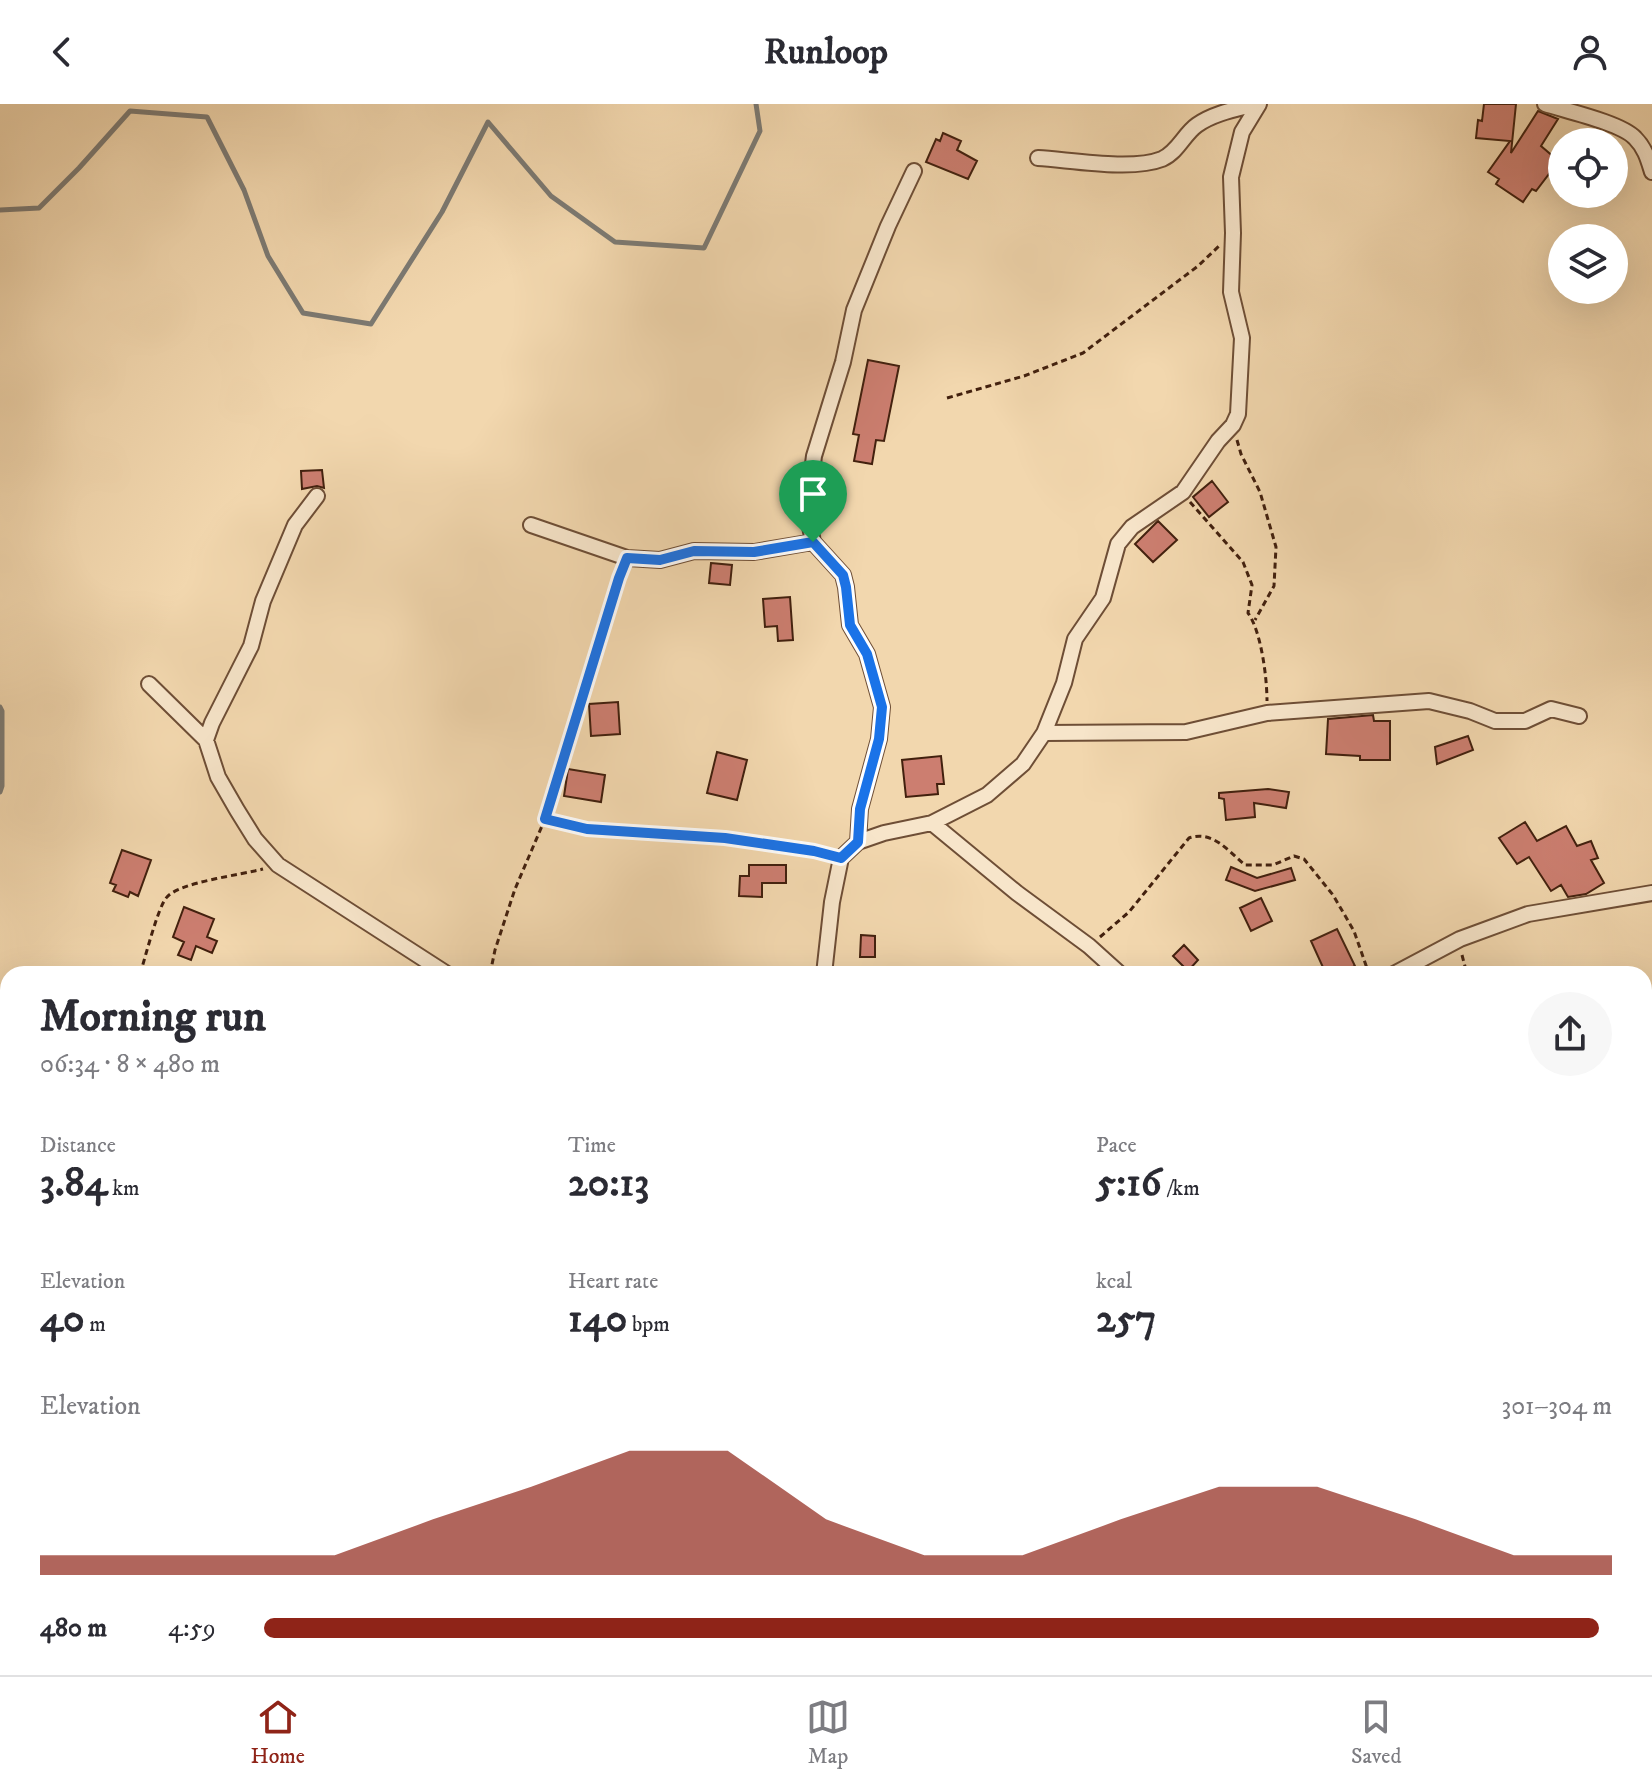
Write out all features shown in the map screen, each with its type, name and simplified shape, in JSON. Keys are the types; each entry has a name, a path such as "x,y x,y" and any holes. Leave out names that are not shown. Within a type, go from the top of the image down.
{"street":[{"path":"1038,158 1125,164 1148,162 1163,158 1175,150 1196,125 1228,111 1257,104"},
{"path":"825,966 832,902 841,858 858,842 932,823 987,795 1023,764 1044,733 1064,683 1075,639 1103,598 1118,544 1132,527 1183,492 1218,441 1233,425 1238,414 1242,338 1231,292 1231,177 1242,132 1257,104"},
{"path":"1545,104 1633,135 1646,153 1652,172"},
{"path":"858,842 860,809 879,739 882,707 867,654 850,625 843,575 813,542 807,511 814,456 843,362 854,310 914,171"},
{"path":"206,740 251,646 263,601 295,525 317,496"},
{"path":"531,525 627,558 660,560 694,551 754,552 813,542"},
{"path":"149,684 206,740 224,788 255,839 278,865 435,966"},
{"path":"1044,733 1186,732 1267,713 1429,701 1495,721 1525,721 1551,709 1579,716"},
{"path":"932,823 1111,966"},
{"path":"1409,966 1460,939 1528,914 1652,893"}],"path":[{"path":"947,398 1024,376 1083,353 1198,266 1233,233"},
{"path":"1233,425 1241,454 1260,492 1276,547 1274,586 1254,621"},
{"path":"1183,492 1243,562 1252,585 1248,613 1254,621 1267,680 1267,713"},
{"path":"492,966 515,889 545,819 627,558"},
{"path":"545,819 587,829 725,838 841,858"},
{"path":"1089,946 1129,912 1189,838 1200,834 1217,840 1245,865 1273,865 1294,856 1304,859 1333,895 1354,931 1366,966"},
{"path":"143,966 164,899 174,890 278,865"},
{"path":"1460,939 1465,966"}],"building":[{"path":"1484,104 1516,104 1511,153 1538,111 1558,119 1552,128 1548,128 1548,135 1541,146 1548,152 1548,175 1523,202 1496,184 1499,179 1488,172 1510,141 1476,138 1478,120 1482,121"},
{"path":"943,133 961,141 957,150 977,161 968,179 926,162 936,139 940,141"},
{"path":"868,360 899,366 884,441 876,440 872,464 854,461 859,435 853,434"},
{"path":"322,470 324,488 302,489 301,471"},
{"path":"1212,481 1228,502 1209,517 1193,497"},
{"path":"1158,521 1177,540 1153,562 1135,544"},
{"path":"711,563 732,565 730,585 709,583"},
{"path":"790,597 793,640 778,641 777,626 765,627 763,599"},
{"path":"618,702 620,734 591,736 589,704"},
{"path":"1373,715 1374,721 1390,721 1390,760 1360,760 1360,756 1326,754 1328,719"},
{"path":"1468,736 1473,750 1437,764 1435,747"},
{"path":"717,752 747,760 737,800 707,793"},
{"path":"941,756 944,784 937,784 938,794 906,797 902,760"},
{"path":"568,769 605,775 601,802 564,796"},
{"path":"1268,789 1289,792 1286,808 1254,803 1255,817 1226,820 1224,799 1219,798 1219,793"},
{"path":"1525,822 1537,841 1566,826 1577,846 1591,841 1598,858 1591,860 1604,883 1586,894 1568,897 1561,885 1551,891 1529,857 1517,864 1499,838"},
{"path":"122,850 151,860 138,896 130,892 128,897 113,891 116,885 110,883"},
{"path":"749,865 786,865 786,883 762,883 762,897 739,896 740,876 749,876"},
{"path":"1231,867 1257,878 1291,868 1295,880 1255,891 1226,880"},
{"path":"1261,898 1272,921 1251,931 1240,908"},
{"path":"184,907 214,919 207,937 217,941 212,953 196,946 191,960 178,955 184,942 173,937"},
{"path":"1337,929 1355,966 1322,966 1311,941"},
{"path":"861,935 875,936 875,957 860,957"},
{"path":"1184,945 1198,960 1193,966 1183,966 1173,956"}],"waterway":[{"path":"0,210 39,208 130,111 207,117 244,190 268,256 303,313 371,324 442,212 488,122 551,196 615,242 704,248 760,131 756,104"},
{"path":"0,707 0,792"}],"route":[{"path":"813,542 843,575 850,625 867,654 882,707 879,739 860,809 858,842 841,858 725,838 587,829 545,819 627,558 660,560 694,551 754,552 813,542"}]}
